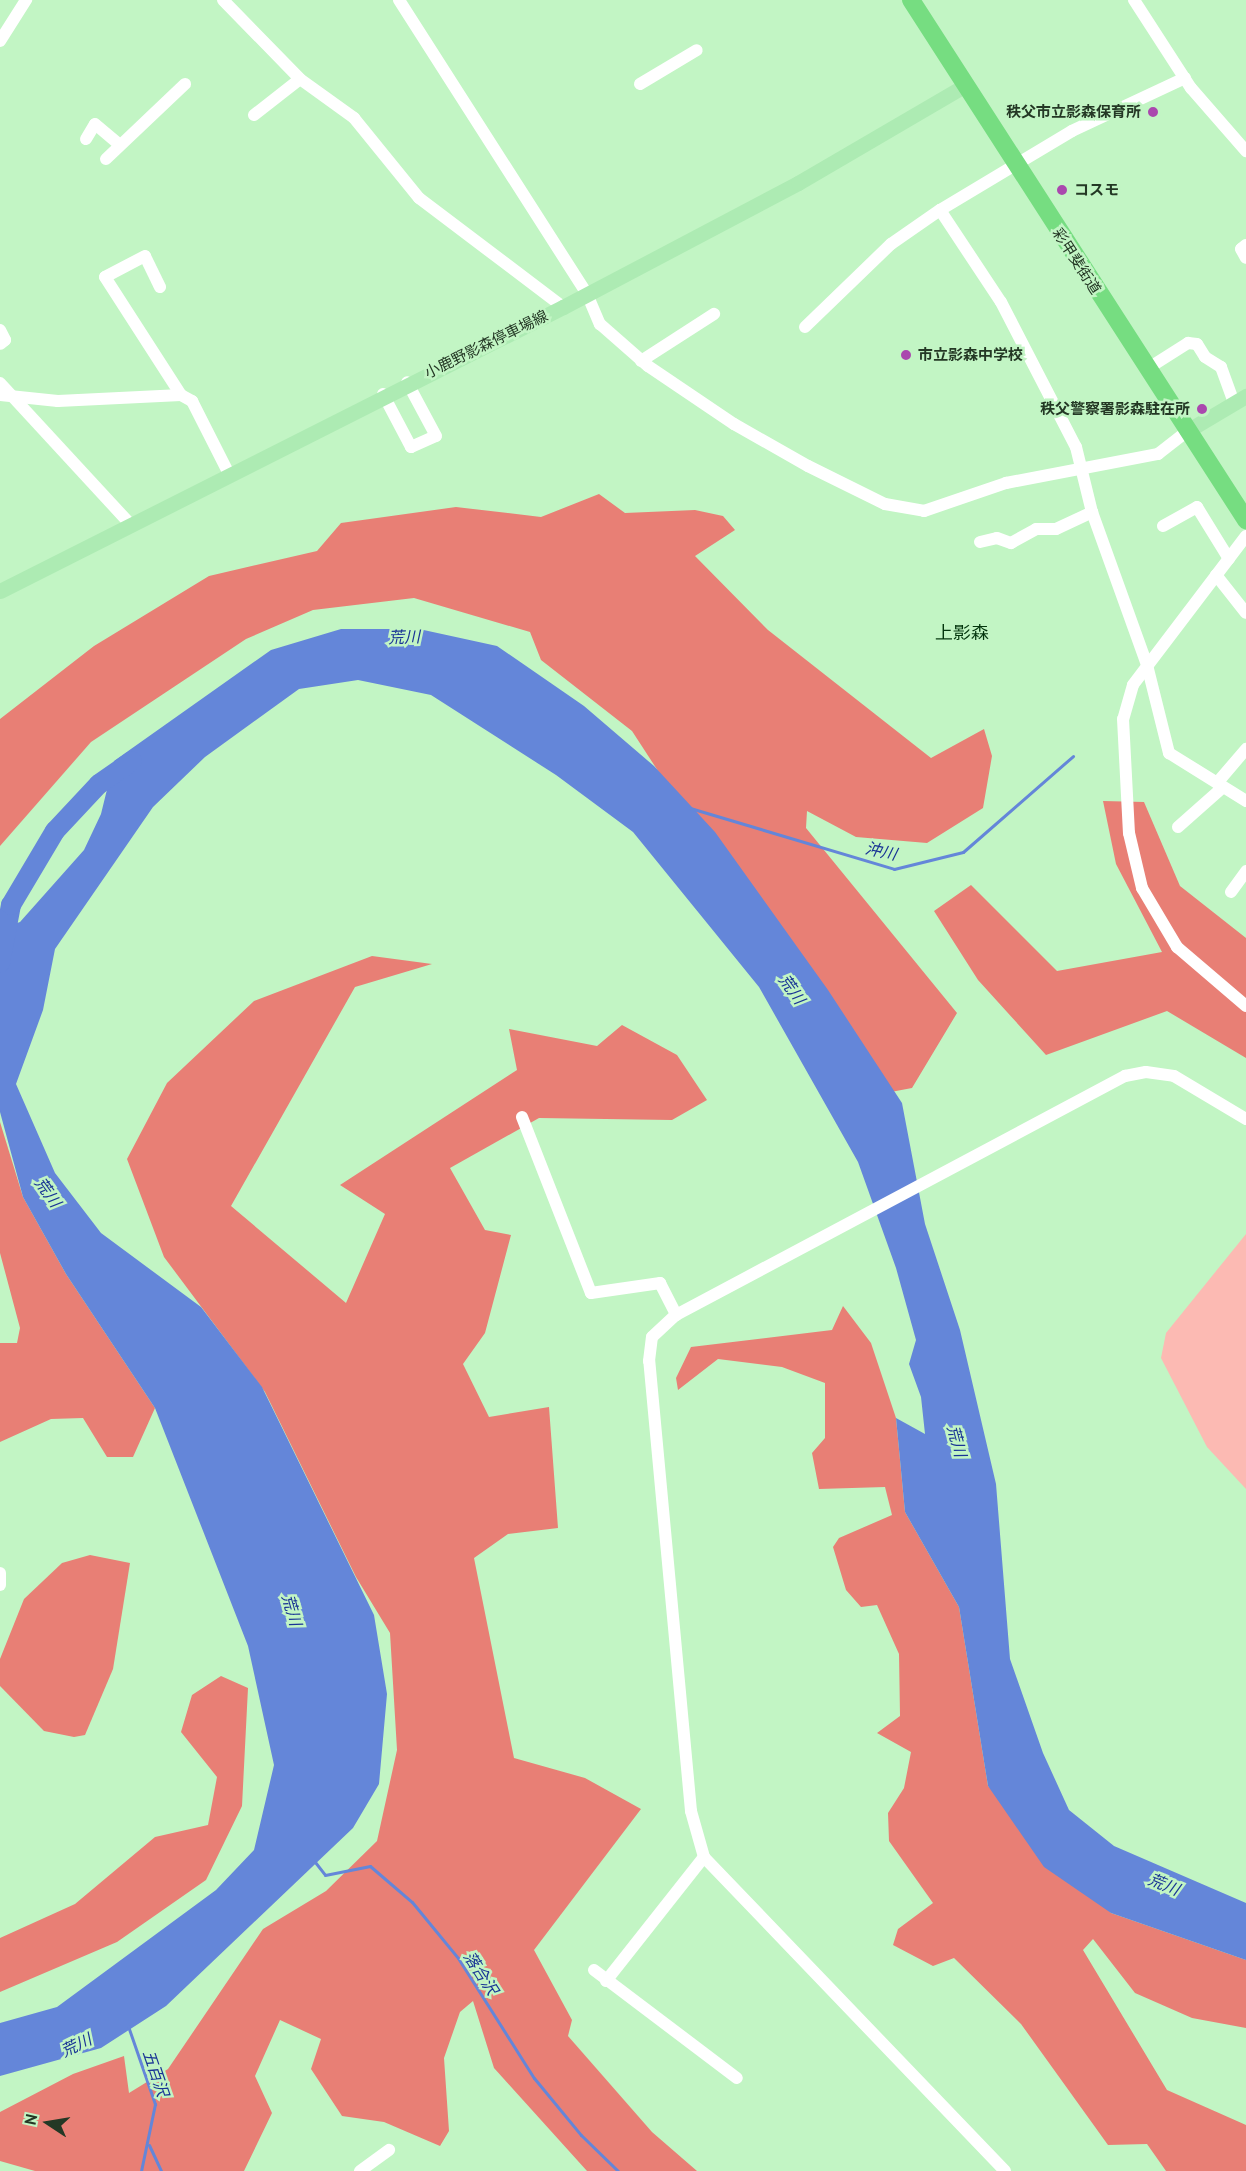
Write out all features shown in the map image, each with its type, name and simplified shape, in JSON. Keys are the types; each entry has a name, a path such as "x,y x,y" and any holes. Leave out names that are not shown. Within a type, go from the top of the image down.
{"highway":[{"name":"彩甲斐街道","path":"911,0 1246,520"}],"main road":[{"name":"小鹿野影森停車場線","path":"0,591 228,472 563,307 798,183 966,85"},
{"path":"1187,431 1240,400"}],"street":[{"path":"0,40 26,0"},
{"path":"223,0 300,79 354,118 419,198 563,307"},
{"path":"399,0 587,294 600,324 641,361 734,424 898,508 924,511 1006,483 1158,454 1187,431"},
{"path":"1134,0 1185,78 1246,151"},
{"path":"640,84 697,50"},
{"path":"805,327 891,244 940,210 1072,131 1185,78"},
{"path":"254,115 300,79"},
{"path":"106,159 118,143 185,84"},
{"path":"86,139 95,124 118,143"},
{"path":"940,210 1001,302 1076,447 1092,512 1147,665 1169,753 1246,801"},
{"path":"1246,245 1241,249 1246,258"},
{"path":"160,287 145,256 105,278 181,395 192,401 228,472"},
{"path":"641,361 714,314"},
{"path":"0,330 6,340 0,344"},
{"path":"1147,369 1188,343 1197,344 1205,357 1221,367 1240,400"},
{"path":"383,394 411,447 436,436 407,382"},
{"path":"0,383 5,395 129,523"},
{"path":"5,395 58,401 181,395"},
{"path":"1163,526 1197,507 1228,559"},
{"path":"980,542 997,538 1011,543 1036,529 1056,529 1092,512"},
{"path":"1246,536 1147,665 1124,703 1123,719 1134,867 1177,947 1246,1006"},
{"path":"1216,575 1246,613"},
{"path":"1178,827 1220,785 1246,749"},
{"path":"1231,892 1246,871"},
{"path":"1005,2171 704,1857 691,1811 649,1361 652,1337 676,1315 1030,1123 1125,1076 1146,1072 1174,1076 1246,1119"},
{"path":"522,1117 591,1293 601,1295 646,1281 660,1283 676,1315"},
{"path":"0,1573 0,1585"},
{"path":"606,1981 704,1857"},
{"path":"594,1970 737,2078"},
{"path":"360,2171 389,2150"}],"shaded area":[{"path":"599,494 625,513 695,510 723,516 735,530 695,556 768,630 931,758 984,729 992,756 983,808 927,843 856,837 807,811 806,828 957,1013 912,1088 880,1094 746,906 632,731 541,660 530,632 414,598 313,610 246,639 91,742 0,846 0,719 94,646 209,576 317,551 341,523 456,507 541,517"},
{"path":"1103,801 1144,802 1180,886 1246,938 1246,1058 1167,1011 1046,1055 978,980 934,911 971,885 1057,971 1162,952 1116,864"},
{"path":"372,956 432,964 355,987 231,1206 346,1303 385,1214 340,1185 517,1070 509,1029 597,1046 622,1025 677,1055 707,1100 672,1120 539,1118 450,1168 485,1230 511,1235 485,1333 463,1364 489,1417 549,1407 558,1528 508,1534 474,1558 514,1758 585,1778 641,1809 534,1950 572,2020 568,2036 652,2132 697,2171 587,2171 494,2068 473,2001 460,2012 444,2058 449,2131 440,2146 384,2122 342,2116 311,2069 321,2039 280,2020 255,2076 272,2113 244,2171 35,2171 0,2161 0,2112 73,2074 124,2056 129,2093 168,2069 263,1929 326,1891 377,1841 397,1750 390,1633 356,1577 265,1392 164,1257 127,1159 167,1083 254,1001"},
{"path":"0,1122 23,1197 66,1274 155,1408 133,1457 107,1457 83,1418 51,1419 0,1442 0,1343 17,1343 20,1328 0,1253"},
{"path":"1246,1234 1246,1489 1207,1447 1161,1358 1166,1333"},
{"path":"843,1306 871,1343 896,1418 905,1512 959,1607 988,1786 1111,1913 1246,1960 1246,2028 1192,2018 1135,1993 1093,1939 1083,1950 1167,2090 1246,2125 1246,2171 1166,2171 1147,2144 1108,2145 1021,2024 954,1958 933,1966 893,1945 898,1929 933,1903 889,1841 888,1813 904,1788 911,1752 877,1733 900,1716 899,1654 877,1605 861,1607 846,1590 833,1547 839,1538 892,1515 885,1487 819,1489 812,1453 825,1438 825,1383 782,1367 718,1359 678,1390 676,1378 691,1347 832,1330"},
{"path":"90,1555 130,1563 113,1669 85,1735 74,1737 44,1731 0,1686 0,1659 24,1599 62,1563"},
{"path":"221,1676 248,1688 242,1806 206,1880 117,1942 0,1992 0,1938 75,1904 155,1837 208,1825 217,1777 181,1732 192,1695"}],"water":[{"path":"341,629 419,629 497,646 584,706 654,766 715,832 828,990 902,1103 925,1224 960,1330 996,1484 1010,1659 1043,1753 1069,1810 1114,1846 1246,1903 1246,1960 1111,1913 1044,1867 988,1786 959,1607 905,1512 896,1418 925,1434 921,1397 909,1364 916,1340 896,1268 858,1162 759,987 633,832 556,775 431,695 358,680 299,689 205,757 153,807 55,949 43,1010 16,1084 55,1173 101,1233 201,1307 262,1387 374,1615 387,1694 379,1784 353,1828 166,2006 101,2048 0,2076 0,2023 57,2007 216,1890 254,1850 274,1765 248,1646 155,1408 66,1274 23,1197 0,1112 0,929 20,922 84,850 101,814 114,761 271,650"}],"waterway":[{"name":"沖川","path":"690,808 894,869 963,852 1073,756"},
{"name":"荒川","path":"0,963 11,905 55,831 99,784 132,761"},
{"name":"落合沢","path":"315,1862 325,1875 370,1866 412,1902 458,1958 534,2078 581,2135 618,2171"},
{"name":"五百沢","path":"128,2026 155,2104 141,2171"},
{"path":"149,2145 161,2171"}],"place":[{"name":"秩父市立影森保育所","path":"1153,112"},
{"name":"コスモ","path":"1062,190"},
{"name":"市立影森中学校","path":"906,355"},
{"name":"秩父警察署影森駐在所","path":"1202,409"}],"district":[{"name":"上影森","path":"962,633"}]}
